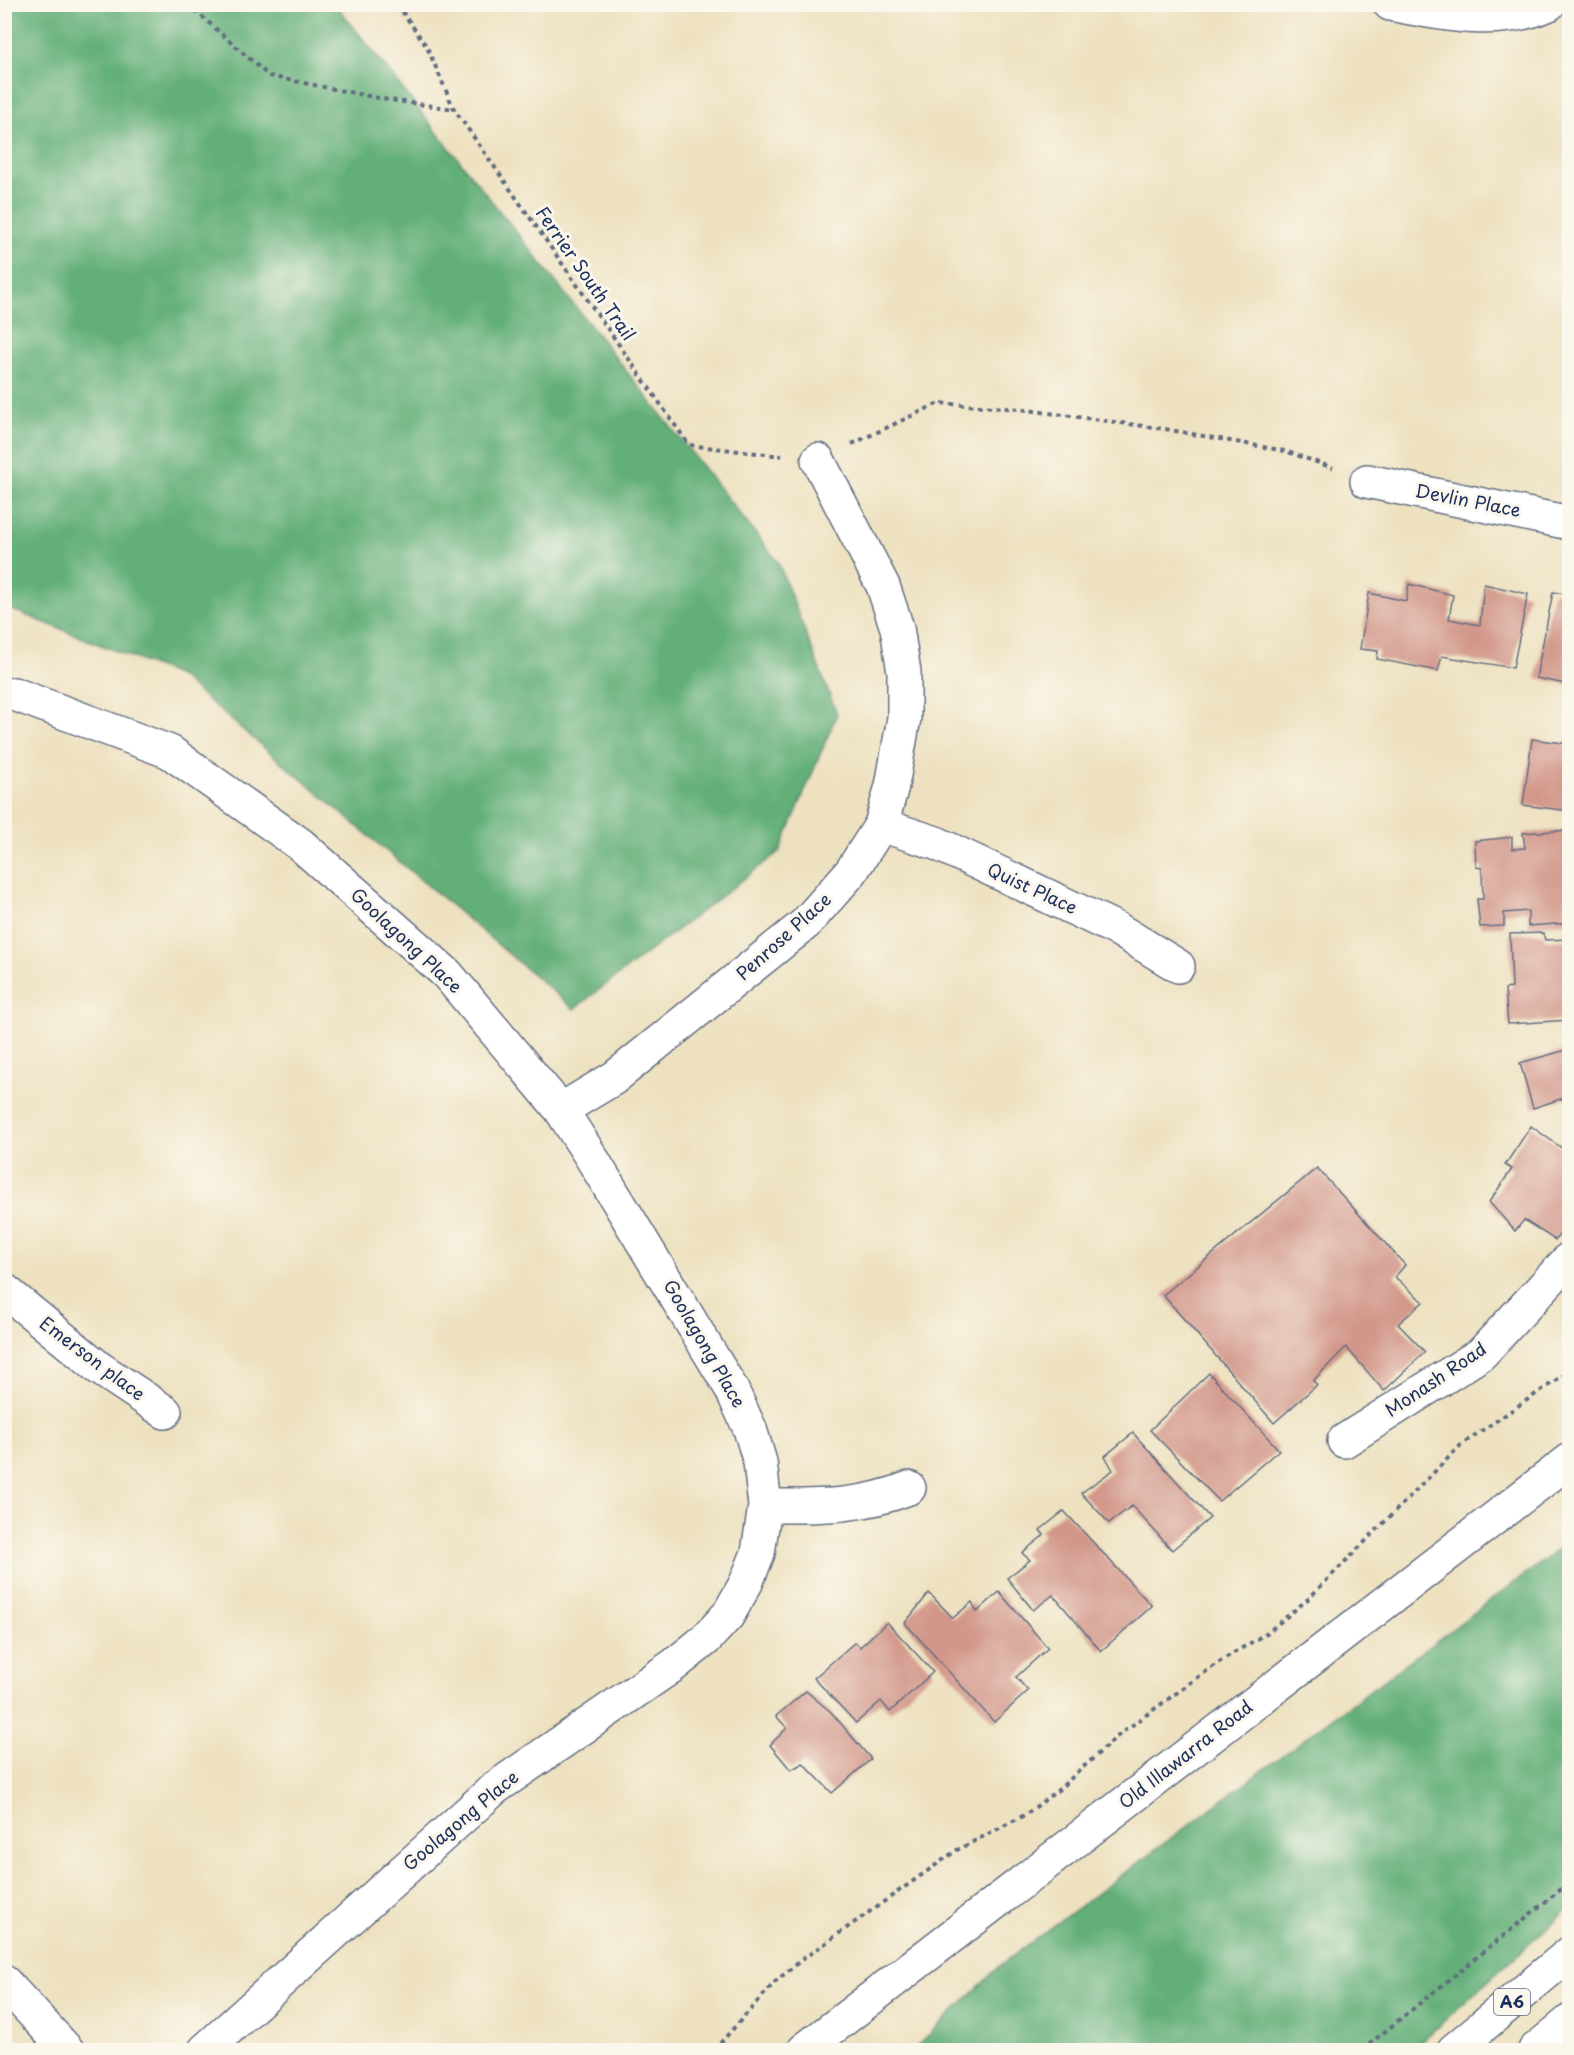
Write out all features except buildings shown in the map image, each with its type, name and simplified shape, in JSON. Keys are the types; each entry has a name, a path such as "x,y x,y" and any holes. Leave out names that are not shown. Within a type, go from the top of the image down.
{"main road":[{"path":"1390,4 1485,18 1515,15 1548,4"},
{"name":"Penrose Place","path":"561,1110 614,1078 805,924 829,900 851,872 881,825 892,786 904,718 904,672 897,627 883,586 819,460"},
{"name":"Devlin Place","path":"1366,481 1569,523"},
{"name":"Goolagong Place","path":"14,694 170,752 301,845 447,974 561,1110 668,1281 731,1388 750,1429 760,1462 765,1506 758,1553 746,1583 728,1615 705,1640 674,1665 495,1788 205,2050"},
{"name":"Quist Place","path":"881,825 936,843 1119,930 1178,966"},
{"name":"Monash Road","path":"1344,1441 1481,1354 1569,1258"},
{"name":"Emerson place","path":"10,1306 165,1412"},
{"name":"Old Illawarra Road","path":"804,2050 1569,1460"},
{"path":"765,1506 851,1505 879,1500 909,1488"},
{"name":"A6","path":"1454,2050 1569,1953"},
{"path":"4,1982 67,2050"},
{"path":"1536,2050 1569,2021"}],"path":[{"path":"188,4 269,76 383,99 454,109"},
{"name":"Ferrier South Trail","path":"398,4 426,47 454,109 689,445 819,460"},
{"path":"819,460 939,404 1020,409 1165,429 1285,451 1366,481"},
{"path":"714,2050 768,1989 800,1961 957,1850 1025,1815 1058,1790 1120,1734 1222,1660 1267,1633 1308,1599 1462,1444 1569,1371"},
{"path":"1362,2050 1569,1882"}],"green space":[{"path":"4,5 336,5 778,562 837,714 780,851 574,1009 179,676 5,607"},
{"path":"1569,1542 1569,1908 1412,2050 913,2050 1002,1964"}]}
